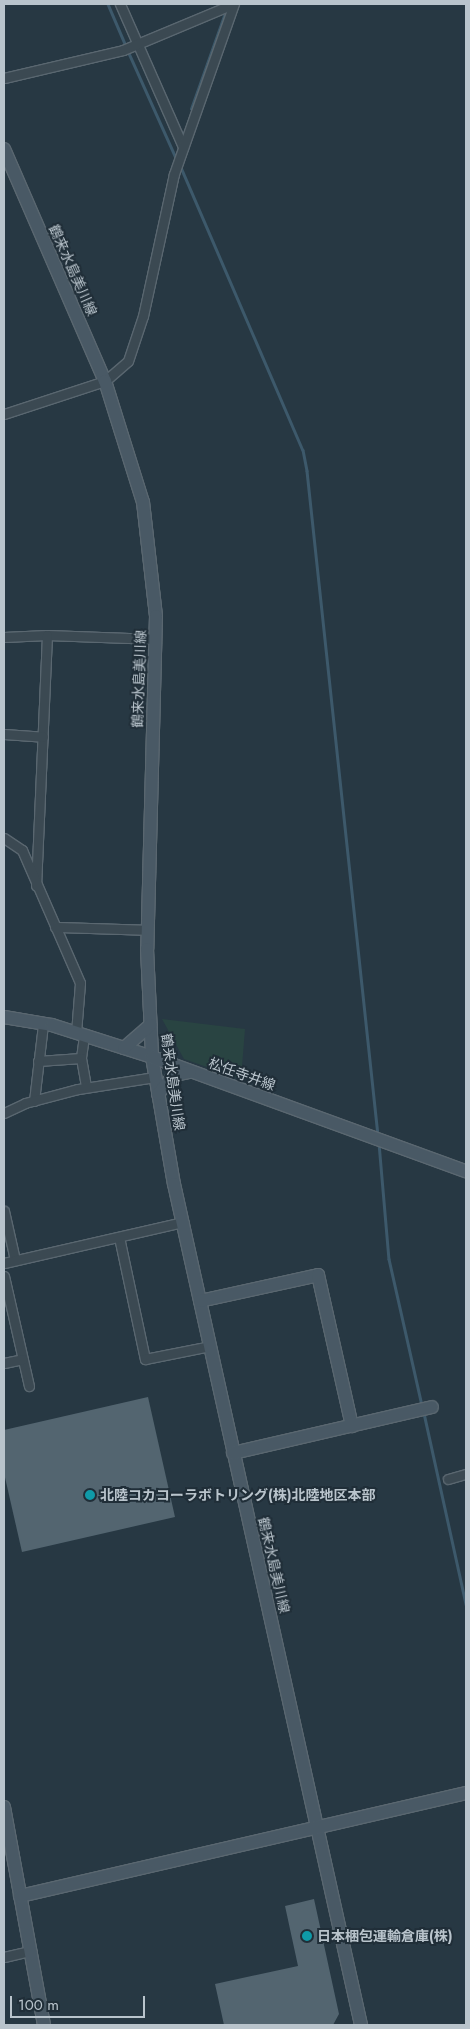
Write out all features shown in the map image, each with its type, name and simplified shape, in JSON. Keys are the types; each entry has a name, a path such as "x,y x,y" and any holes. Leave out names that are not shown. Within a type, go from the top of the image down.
{"main road":[{"name":"鶴来水島美川線","path":"4,149 105,381 144,502 152,556 156,639 148,930 152,1057 200,1301 361,2025"},
{"name":"松任寺井線","path":"4,1017 43,1024 152,1057 466,1171"},
{"path":"124,1048 150,1025"},
{"path":"158,1094 174,1075 192,1072"},
{"path":"200,1301 318,1275 352,1426"},
{"path":"233,1453 426,1409"},
{"path":"20,1896 466,1793"},
{"path":"4,1807 44,2025"}],"street":[{"path":"120,4 134,45 182,150"},
{"path":"4,78 123,50 233,4"},
{"path":"4,414 105,381 128,361 136,343 176,170 233,4"},
{"path":"36,886 48,634"},
{"path":"4,637 48,634 156,639"},
{"path":"4,734 43,737"},
{"path":"4,838 22,850 36,886 80,983 81,1058 86,1088"},
{"path":"55,927 148,930"},
{"path":"34,1101 43,1024"},
{"path":"38,1061 81,1058"},
{"path":"4,1113 34,1101 86,1088 155,1077"},
{"path":"4,1211 15,1260"},
{"path":"4,1263 183,1222"},
{"path":"119,1237 145,1359 210,1346"},
{"path":"4,1276 7,1308 29,1386"},
{"path":"4,1363 22,1359"},
{"path":"448,1479 466,1474"},
{"path":"4,1957 30,1951"}],"green space":[{"path":"162,1019 245,1029 241,1079 184,1059"}],"building":[{"name":"北陸コカコーラボトリング(株)北陸地区本部","path":"148,1397 175,1517 22,1552 4,1473 4,1430"},
{"name":"日本梱包運輸倉庫(株)","path":"314,1899 339,2014 333,2025 224,2025 215,1984 298,1966 285,1906"}],"waterway":[{"path":"108,4 126,46"},
{"path":"191,109 224,16"},
{"path":"128,51 176,158"},
{"path":"180,165 303,450 307,471 378,1135"},
{"path":"379,1143 389,1259 422,1406"},
{"path":"424,1413 466,1604"}],"place":[{"name":"北陸コカコーラボトリング(株)北陸地区本部","path":"90,1495"},
{"name":"日本梱包運輸倉庫(株)","path":"307,1936"}]}
